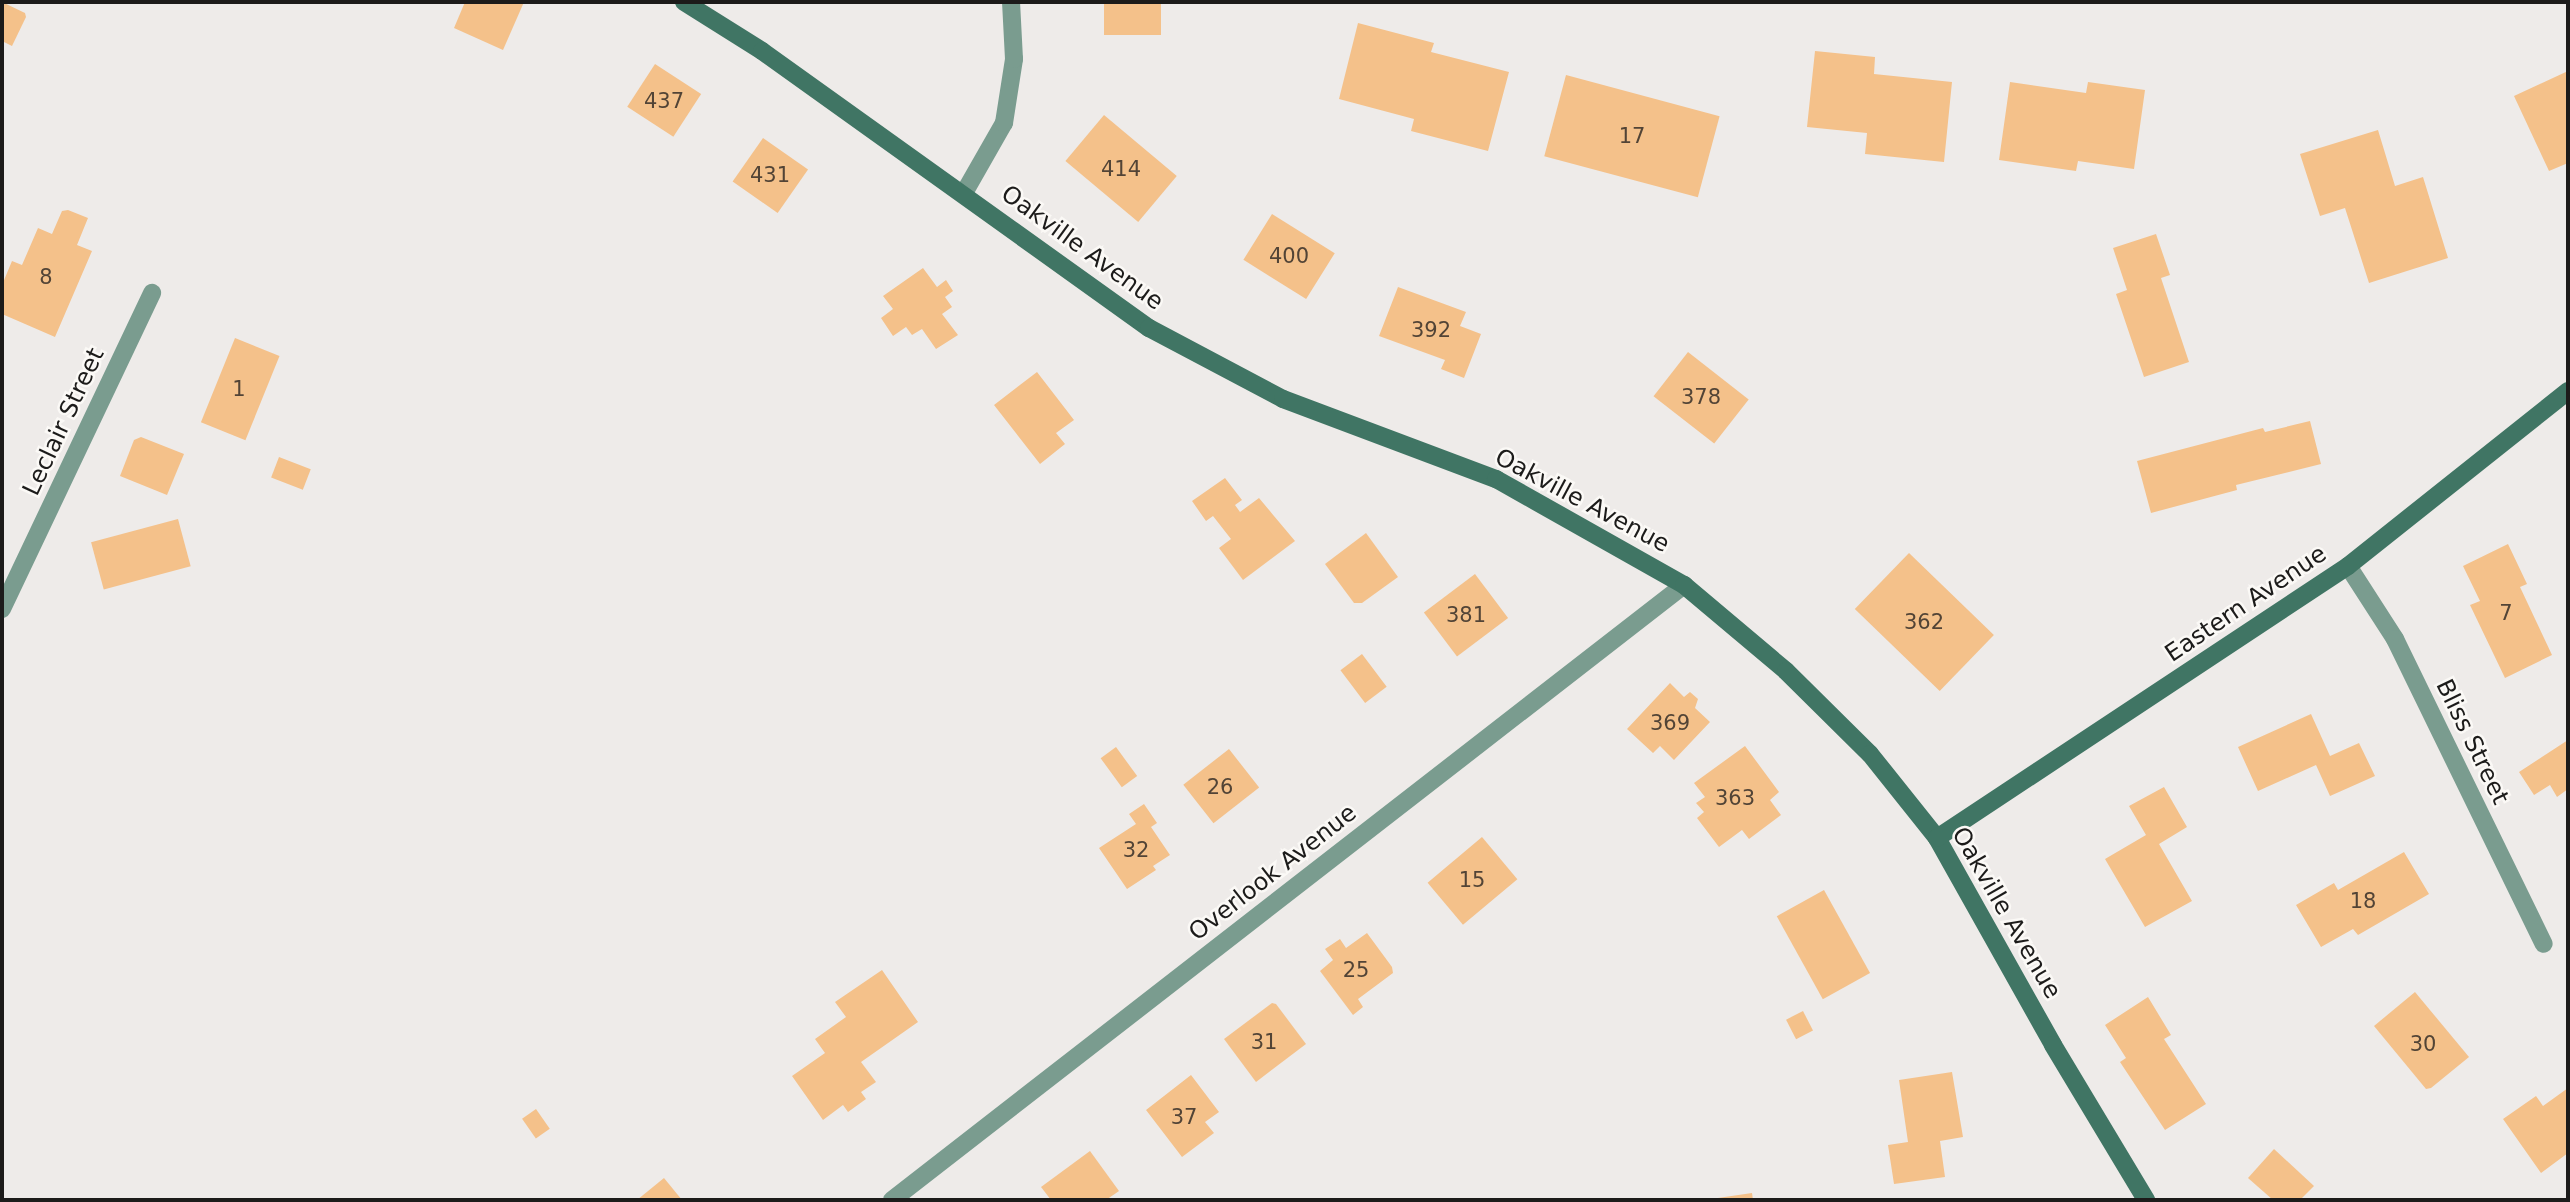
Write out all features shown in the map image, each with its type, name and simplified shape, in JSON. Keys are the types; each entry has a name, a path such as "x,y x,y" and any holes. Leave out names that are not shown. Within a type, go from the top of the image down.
{"street":[{"name":"Oakville Avenue","path":"684,2 762,51 964,193 1149,328 1283,399 1496,479 1684,585 1786,671 1860,745 1937,838 2053,1045 2147,1200"},
{"path":"964,193 1004,123 1014,59 1011,2"},
{"name":"Leclair Street","path":"2,609 152,293"},
{"name":"Eastern Avenue","path":"1937,838 2348,566 2568,391"},
{"name":"Bliss Street","path":"2348,566 2395,639 2544,944"},
{"name":"Overlook Avenue","path":"892,1200 1684,585"}],"building":[{"path":"2,2 25,13 26,17 12,46 2,41"},
{"path":"465,2 524,2 503,50 454,28"},
{"path":"1104,2 1161,2 1161,35 1104,35"},
{"path":"1358,23 1434,43 1431,52 1509,72 1488,151 1411,131 1414,119 1339,99"},
{"path":"1815,51 1875,57 1874,74 1952,82 1944,162 1865,154 1867,133 1807,127"},
{"path":"655,64 701,94 673,137 627,107"},
{"path":"2568,71 2568,163 2549,171 2514,96"},
{"path":"1566,75 1720,116 1698,197 1544,156"},
{"path":"2010,82 2086,93 2088,82 2145,90 2134,169 2078,161 2076,171 1999,160"},
{"path":"1104,115 1177,176 1138,222 1065,161"},
{"path":"2378,130 2395,186 2423,177 2448,258 2369,283 2345,208 2320,216 2300,154"},
{"path":"763,138 808,170 778,213 733,181"},
{"path":"68,210 88,218 77,245 92,251 55,337 2,314 2,285 12,261 22,265 38,228 52,234 62,211"},
{"path":"1272,214 1335,253 1306,299 1243,260"},
{"path":"2156,234 2170,275 2161,278 2189,362 2144,377 2116,294 2127,290 2113,248"},
{"path":"923,268 937,287 946,280 953,291 945,297 952,307 942,314 958,335 936,349 922,329 912,335 906,327 893,336 881,318 893,309 883,296"},
{"path":"1398,287 1466,312 1460,326 1481,334 1464,378 1441,369 1445,360 1379,336"},
{"path":"235,338 280,356 245,440 201,422"},
{"path":"1688,352 1749,399 1714,444 1654,396"},
{"path":"1037,372 1074,420 1056,433 1065,444 1040,464 994,405"},
{"path":"2310,421 2321,464 2236,485 2237,490 2151,513 2137,461 2263,428 2265,432"},
{"path":"141,437 184,454 167,495 120,476 134,440"},
{"path":"279,457 311,469 303,490 271,478"},
{"path":"1225,478 1242,500 1235,505 1240,512 1259,498 1295,541 1243,580 1219,548 1231,539 1213,516 1206,521 1192,501"},
{"path":"178,519 191,566 104,590 91,542"},
{"path":"1366,533 1398,577 1362,603 1354,603 1325,564"},
{"path":"2508,544 2527,584 2520,587 2552,655 2505,678 2470,605 2480,601 2463,566"},
{"path":"1909,553 1994,635 1940,691 1855,609"},
{"path":"1475,574 1508,618 1457,656 1424,613"},
{"path":"1362,654 1387,687 1365,703 1340,670"},
{"path":"1670,683 1684,697 1690,692 1698,699 1695,708 1710,722 1674,760 1660,746 1653,753 1627,729"},
{"path":"2311,714 2330,756 2359,743 2375,776 2330,796 2316,765 2258,791 2238,747"},
{"path":"2568,740 2568,789 2557,797 2550,785 2534,795 2519,772"},
{"path":"1745,746 1779,792 1770,800 1781,815 1749,839 1742,830 1719,847 1697,818 1704,812 1696,803 1705,797 1694,783"},
{"path":"1116,747 1137,776 1122,787 1101,758"},
{"path":"1229,749 1259,788 1213,823 1183,785"},
{"path":"2164,787 2187,827 2159,844 2192,901 2145,927 2105,859 2146,835 2129,806"},
{"path":"1144,804 1157,823 1151,827 1170,855 1153,866 1156,870 1127,889 1099,848 1136,824 1129,814"},
{"path":"1482,837 1517,879 1463,925 1428,883"},
{"path":"2404,852 2429,894 2358,935 2353,929 2321,947 2296,905 2334,883 2338,890"},
{"path":"1824,890 1870,973 1823,999 1777,916"},
{"path":"1367,933 1392,967 1393,973 1358,999 1363,1007 1353,1015 1320,971 1333,960 1325,949 1340,939 1346,948"},
{"path":"882,970 918,1022 861,1062 876,1082 861,1092 866,1099 848,1112 843,1105 823,1120 792,1076 825,1053 815,1039 846,1017 835,1002"},
{"path":"2415,992 2469,1057 2431,1088 2426,1089 2374,1026"},
{"path":"2148,997 2171,1035 2164,1039 2206,1104 2165,1130 2120,1062 2126,1058 2105,1025"},
{"path":"1272,1003 1276,1004 1306,1044 1256,1082 1224,1039"},
{"path":"1803,1011 1813,1031 1796,1039 1786,1020"},
{"path":"1952,1072 1963,1137 1940,1141 1945,1177 1894,1184 1888,1145 1908,1142 1899,1080"},
{"path":"1191,1075 1219,1112 1205,1122 1214,1133 1182,1157 1146,1110"},
{"path":"2568,1088 2568,1153 2541,1173 2503,1119 2536,1096 2543,1106"},
{"path":"536,1109 550,1129 536,1138 522,1119"},
{"path":"2274,1149 2314,1186 2300,1200 2273,1200 2248,1178"},
{"path":"1090,1151 1119,1191 1106,1200 1051,1200 1041,1187"},
{"path":"664,1178 682,1200 637,1200"},
{"path":"1752,1193 1753,1200 1711,1200 1711,1199"}]}
